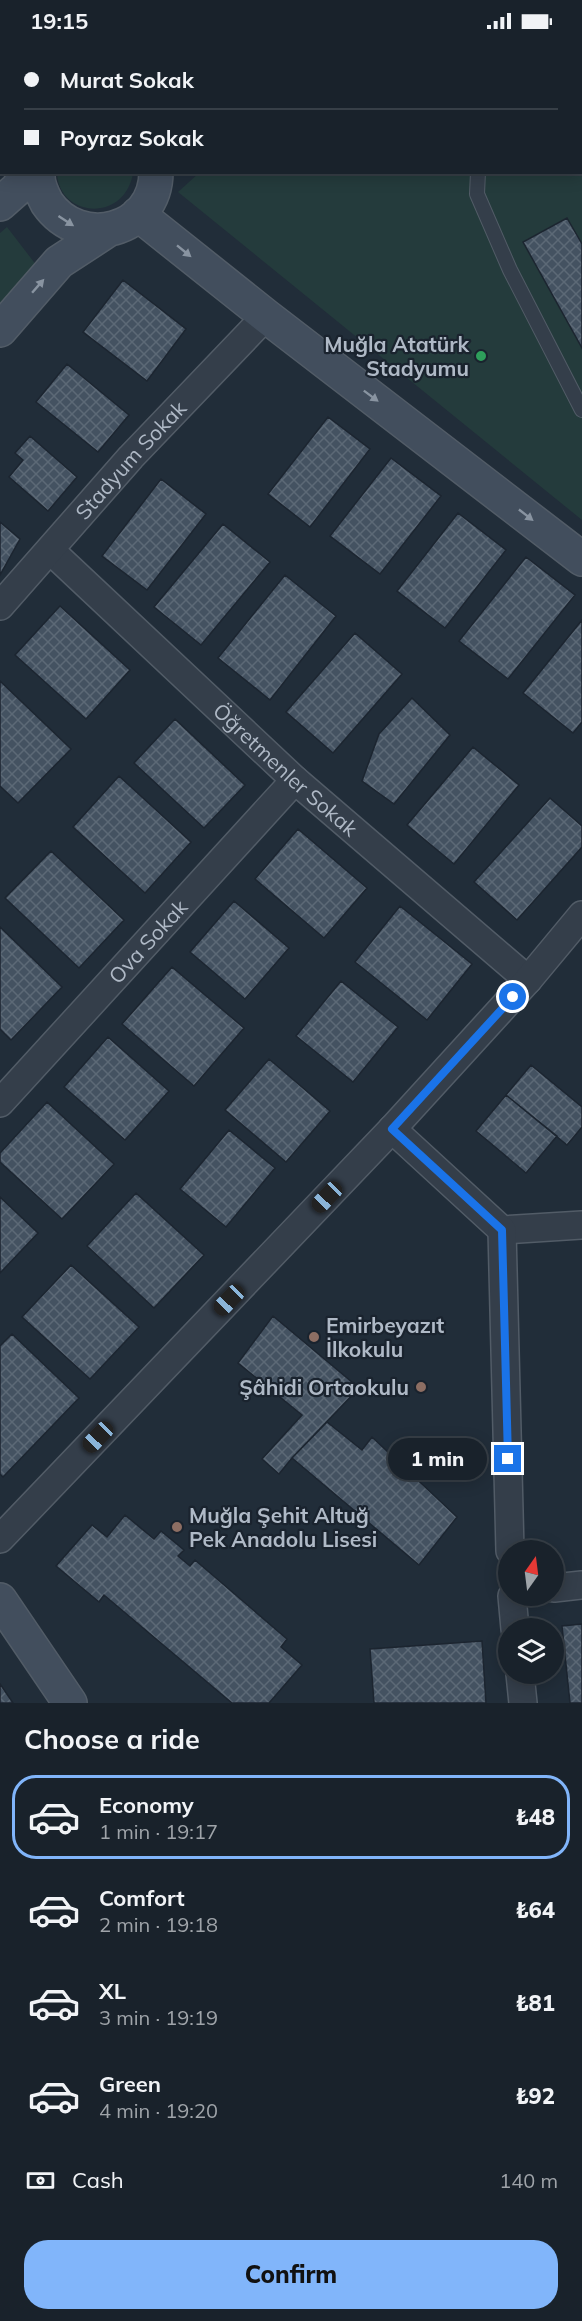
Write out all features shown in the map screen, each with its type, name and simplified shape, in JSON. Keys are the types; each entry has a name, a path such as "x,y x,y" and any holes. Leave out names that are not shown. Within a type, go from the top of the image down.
{"main road":[{"path":"0,204 17,189 28,174"},
{"path":"38,174 43,196 54,212 69,225 88,231 108,230"},
{"path":"0,330 59,262 108,230 126,224 155,189 266,316 582,559"},
{"path":"0,1600 70,1703"}],"street":[{"name":"Stadyum Sokak","path":"0,606 131,457 266,316"},
{"name":"Öğretmenler Sokak","path":"50,550 295,780 528,980"},
{"name":"Ova Sokak","path":"0,1103 295,780"},
{"path":"0,1539 392,1129 528,980 582,915"},
{"path":"392,1129 502,1230 582,1226"},
{"path":"502,1230 510,1540"},
{"path":"564,1587 582,1585"},
{"path":"521,1684 523,1703"}],"lane":[{"path":"478,174 477,194 510,270 582,410"}],"green space":[{"path":"58,174 133,174 128,189 118,200 106,207 93,209 80,206 69,199 61,188"},
{"name":"Muğla Atatürk Stadyumu","path":"198,174 582,174 582,520 178,192"},
{"path":"7,227 37,266 0,307 0,233"}],"building":[{"path":"567,218 582,244 582,348 523,242"},
{"path":"123,280 186,329 147,381 83,332"},
{"path":"67,364 129,415 98,452 36,402"},
{"path":"328,417 370,449 310,527 268,494"},
{"path":"30,436 77,477 48,511 9,477 23,460 15,453"},
{"path":"391,458 441,496 380,574 330,536"},
{"path":"161,479 206,514 147,590 102,556"},
{"path":"458,513 506,550 445,628 397,591"},
{"path":"0,522 20,539 0,575"},
{"path":"223,524 270,562 201,645 154,607"},
{"path":"526,557 575,595 508,679 459,641"},
{"path":"285,575 336,616 270,700 218,658"},
{"path":"60,606 130,670 86,719 15,655"},
{"path":"582,620 582,722 573,733 523,693"},
{"path":"355,633 402,674 333,753 286,712"},
{"path":"0,681 71,749 18,803 0,786"},
{"path":"412,698 450,735 394,804 362,781 379,734"},
{"path":"175,719 245,785 204,828 134,763"},
{"path":"473,747 519,785 454,864 407,825"},
{"path":"119,776 191,842 145,893 73,827"},
{"path":"550,798 582,826 582,847 517,920 474,882"},
{"path":"298,829 367,888 324,938 255,879"},
{"path":"51,851 124,920 79,968 5,898"},
{"path":"234,901 289,948 245,999 190,952"},
{"path":"400,906 472,964 427,1020 355,962"},
{"path":"0,927 62,987 11,1040 0,1029"},
{"path":"172,967 244,1028 194,1086 122,1024"},
{"path":"341,981 398,1027 353,1082 296,1036"},
{"path":"108,1037 169,1091 125,1140 64,1087"},
{"path":"269,1059 330,1111 286,1162 225,1110"},
{"path":"531,1065 582,1107 582,1127 567,1145 506,1095"},
{"path":"506,1095 557,1136 526,1173 476,1131"},
{"path":"47,1102 114,1164 62,1219 0,1162 0,1153"},
{"path":"229,1130 275,1168 226,1227 180,1189"},
{"path":"136,1193 204,1255 154,1308 87,1246"},
{"path":"0,1197 38,1233 0,1273"},
{"path":"71,1265 139,1327 90,1379 22,1317"},
{"path":"273,1316 359,1388 279,1474 262,1459 302,1415 238,1363"},
{"path":"12,1334 79,1398 3,1477 0,1474 0,1346"},
{"path":"327,1422 362,1450 372,1437 457,1517 419,1565 292,1458"},
{"path":"125,1515 154,1539 161,1531 184,1550 178,1556 190,1566 195,1560 287,1639 281,1647 302,1665 269,1703 232,1703 104,1595 99,1602 56,1566 92,1525 107,1537"},
{"path":"582,1624 582,1703 570,1703 564,1626"},
{"path":"482,1641 486,1703 374,1703 370,1649"},
{"path":"0,1684 13,1703 0,1703"}],"place":[{"name":"Muğla Atatürk Stadyumu","path":"481,356"},
{"name":"Emirbeyazıt İlkokulu","path":"314,1337"},
{"name":"Şâhidi Ortaokulu","path":"421,1387"},
{"name":"Muğla Şehit Altuğ Pek Anadolu Lisesi","path":"177,1527"}],"route":[{"path":"508,1459 502,1230 392,1129 513,997"}]}
